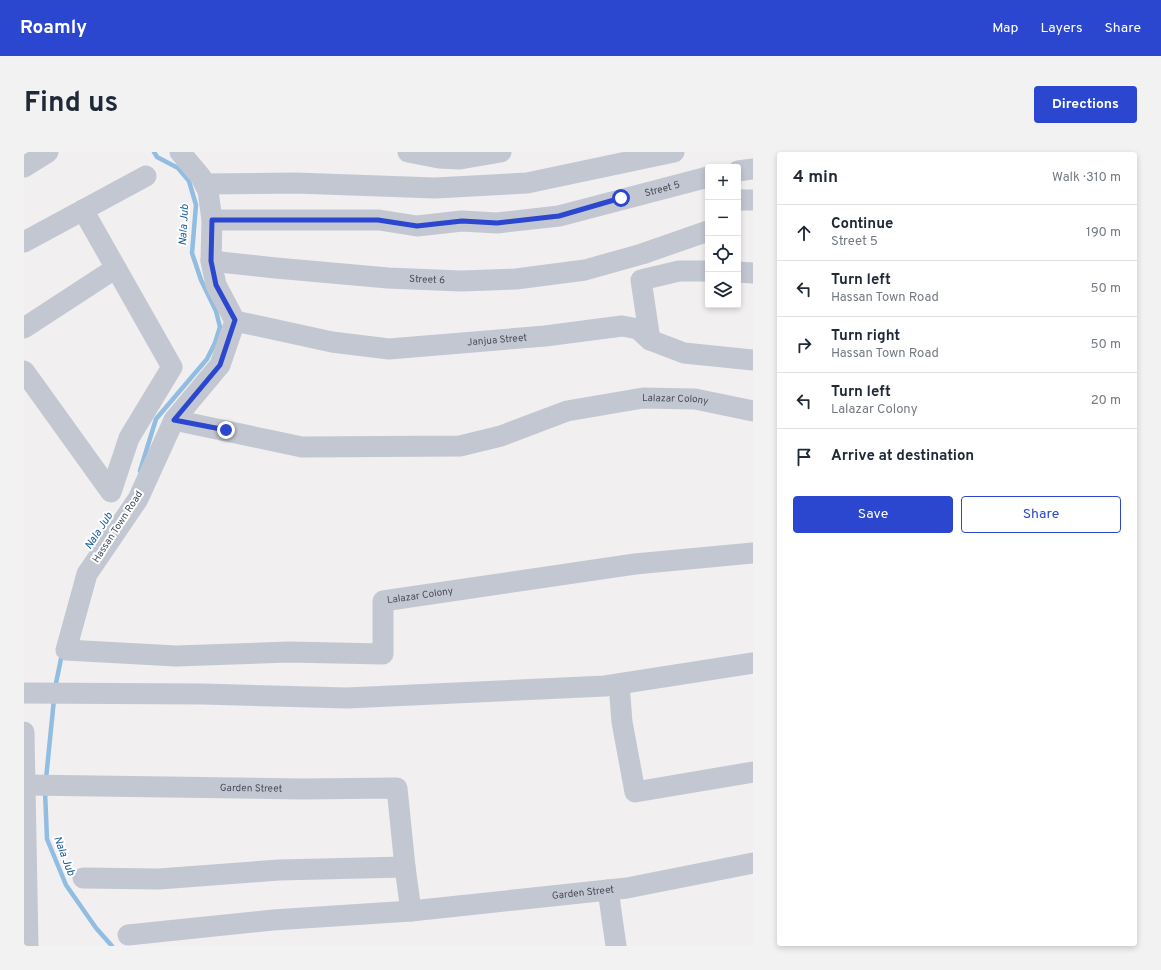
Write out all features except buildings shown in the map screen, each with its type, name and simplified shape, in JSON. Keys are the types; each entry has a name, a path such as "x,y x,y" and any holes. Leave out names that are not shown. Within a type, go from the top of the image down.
{"street":[{"path":"24,167 48,152"},
{"path":"180,152 201,177 208,191 212,220 211,261 216,285 235,320"},
{"path":"408,152 439,158 460,159 501,152"},
{"path":"205,184 295,183 436,188 527,183 674,152"},
{"path":"741,171 753,169"},
{"path":"24,242 146,176"},
{"name":"Street 5","path":"212,220 378,220 417,226 462,221 497,223 559,216 621,198 705,178"},
{"path":"741,200 753,200"},
{"path":"24,371 111,492 129,438 172,367 83,210"},
{"name":"Street 6","path":"211,261 388,278 461,281 516,279 584,270 642,254 705,232"},
{"path":"24,328 116,268"},
{"path":"650,340 641,280 679,271 705,271"},
{"path":"741,272 753,273"},
{"name":"Janjua Street","path":"235,320 332,342 389,349 545,336 622,326 638,329 650,340 684,353 753,360"},
{"name":"Hassan Town Road","path":"66,650 87,574 138,499 174,420 220,365 235,320"},
{"name":"Lalazar Colony","path":"174,420 302,446 460,446 501,436 567,411 643,398 695,399 753,411"},
{"name":"Lalazar Colony","path":"66,650 176,656 289,652 383,654 383,601 635,564 753,553"},
{"path":"24,693 187,694 347,698 605,686 750,663"},
{"path":"619,684 622,722 635,792 753,772"},
{"path":"24,732 28,946"},
{"name":"Garden Street","path":"26,785 303,789 397,788 410,911"},
{"name":"Garden Street","path":"128,935 272,920 410,911 627,888 753,863"},
{"path":"83,878 159,879 279,870 405,867"},
{"path":"608,890 616,946"}],"waterway":[{"name":"Nala Jub","path":"140,471 156,419 207,359 215,343 220,327 216,311 201,280 192,253 196,205 189,181 178,168 157,157 154,152"},
{"name":"Nala Jub","path":"55,688 62,654"},
{"name":"Nala Jub","path":"46,779 54,699"},
{"name":"Nala Jub","path":"45,791 47,839 66,885 96,928 112,946"}],"route":[{"path":"226,430 174,420 220,365 235,320 216,285 211,261 212,220 378,220 417,226 462,221 497,223 559,216 621,198"}]}
